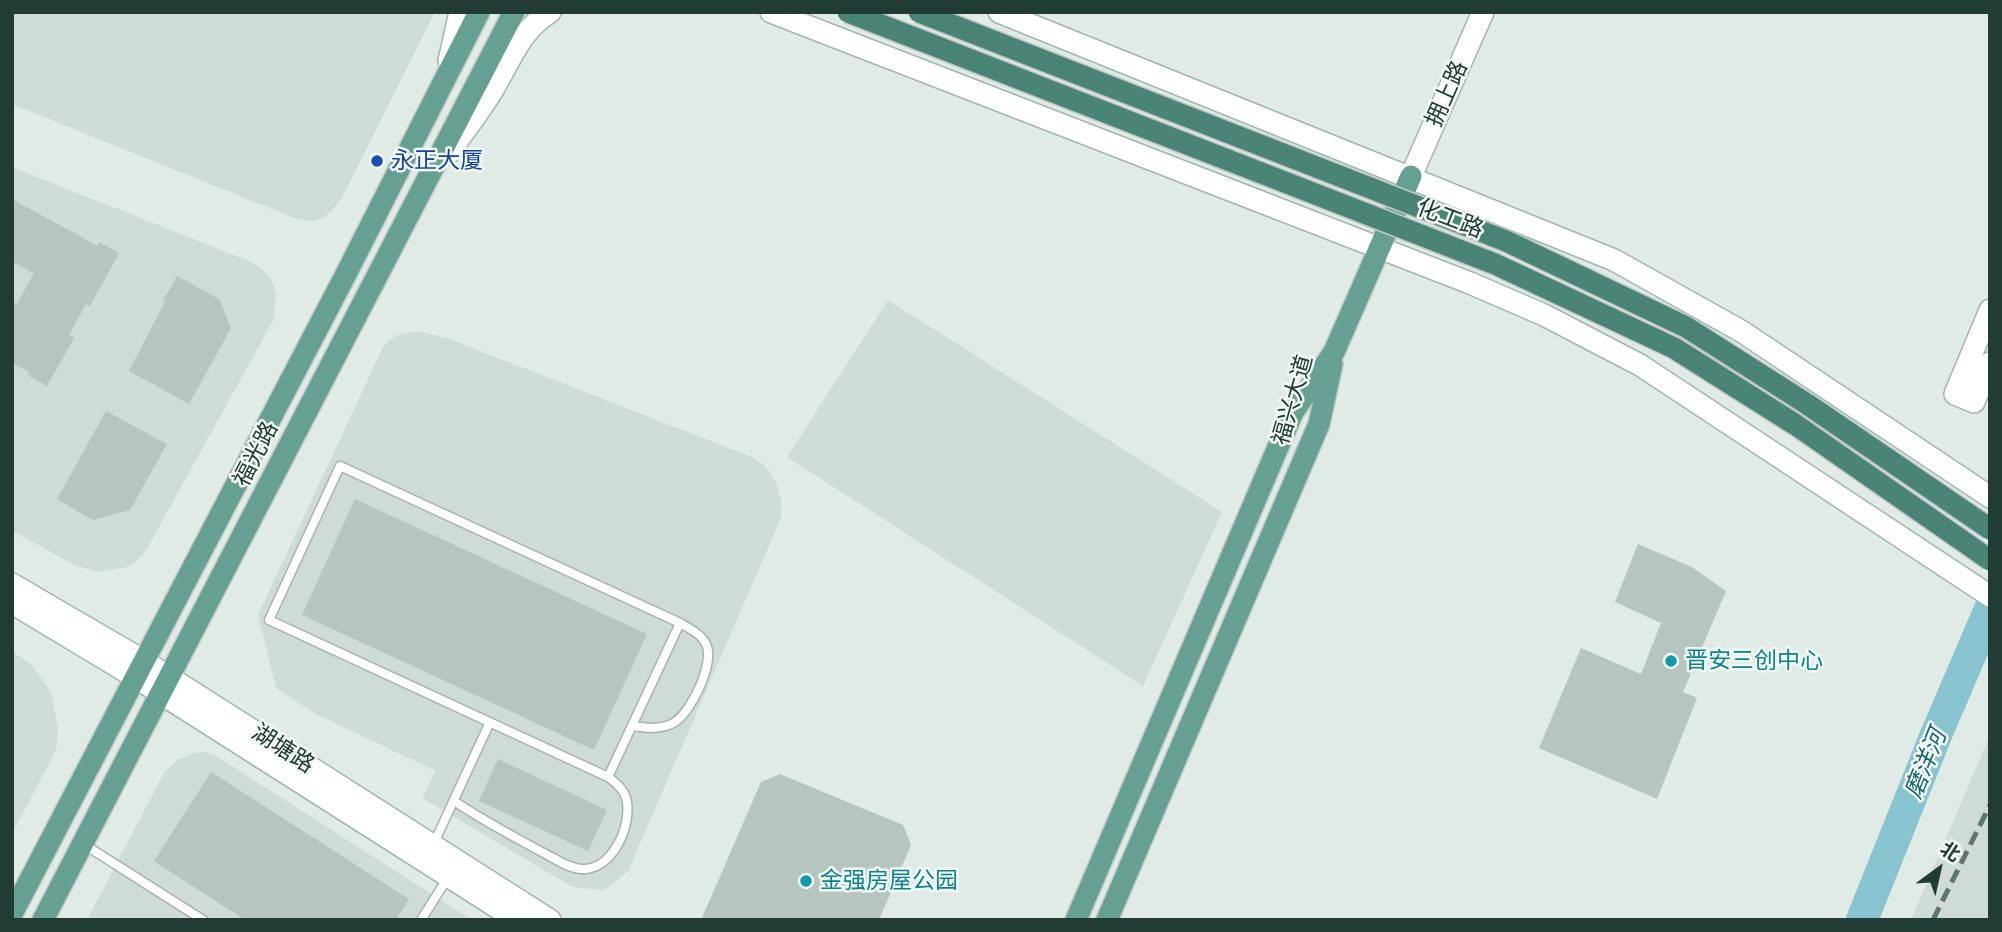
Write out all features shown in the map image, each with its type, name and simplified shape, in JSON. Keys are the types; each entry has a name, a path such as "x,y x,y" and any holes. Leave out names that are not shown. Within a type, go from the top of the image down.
{"highway":[{"name":"化工路","path":"848,12 1495,264 1674,348 1796,425 1990,559"},
{"name":"化工路","path":"919,12 1506,241 1686,327 1807,404 1990,529"}],"main road":[{"path":"446,77 460,12"},
{"name":"福光路","path":"12,914 346,274 479,12"},
{"name":"福光路","path":"43,920 514,12"},
{"path":"421,193 494,88 521,38 531,26 550,12"},
{"path":"771,12 1470,283 1572,330 1640,365 1990,596"},
{"path":"999,12 1614,260 1741,331 1990,496"},
{"name":"拥上路","path":"1411,176 1483,12"},
{"path":"1334,352 1411,176"},
{"path":"1990,310 1955,394 1974,402 1990,363"},
{"name":"福兴大道","path":"1076,920 1293,412 1334,352"},
{"name":"福兴大道","path":"1107,920 1319,424 1334,352"},
{"name":"湖塘路","path":"12,584 517,920"},
{"name":"湖塘路","path":"12,603 140,669"},
{"name":"湖塘路","path":"165,685 434,845 550,920"}],"lane":[{"path":"454,801 495,828 566,864 584,869 595,867 610,856 627,814 624,792 608,777 270,620 340,466 680,623 701,636 707,645 706,670 690,705 674,723 662,727 632,726"},
{"path":"608,777 680,623"},
{"path":"434,845 490,722"},
{"path":"83,844 203,920"},
{"path":"421,920 448,876"}],"shaded area":[{"path":"12,12 435,12 342,198 326,217 313,221 297,219 12,104"},
{"path":"12,167 249,261 263,270 272,281 276,294 274,319 145,552 127,567 96,572 75,565 12,531"},
{"path":"888,300 1222,512 1143,686 787,457"},
{"path":"421,332 447,338 754,458 766,467 776,482 781,500 781,518 628,871 602,890 573,887 422,798 436,771 314,713 276,688 258,615 384,345 402,333"},
{"path":"12,651 33,666 52,694 58,731 56,750 12,834"},
{"path":"1990,735 1990,920 1911,920"},
{"path":"205,752 218,757 472,920 87,920 165,771 178,760 193,753"}],"building":[{"path":"12,199 98,246 99,242 119,253 90,306 86,304 69,335 74,338 47,386 12,363 12,302 17,304 34,273 12,262"},
{"path":"177,276 219,299 231,328 189,404 129,371"},
{"path":"106,411 167,444 130,510 93,520 57,499"},
{"path":"355,499 647,634 594,750 302,615"},
{"name":"晋安三创中心","path":"1638,544 1692,567 1726,591 1683,692 1697,698 1657,799 1539,748 1581,648 1641,674 1661,623 1615,602"},
{"path":"498,759 607,810 588,851 479,801"},
{"path":"211,772 409,899 396,920 245,920 154,861"},
{"name":"金强房屋公园","path":"780,774 903,825 911,845 879,920 701,920 761,782"}],"waterway":[{"name":"磨洋河","path":"1862,920 1990,609"}],"railway":[{"path":"1933,920 1990,805"}],"place":[{"name":"永正大厦","path":"377,161"},
{"name":"晋安三创中心","path":"1671,661"},
{"name":"金强房屋公园","path":"806,881"}]}
